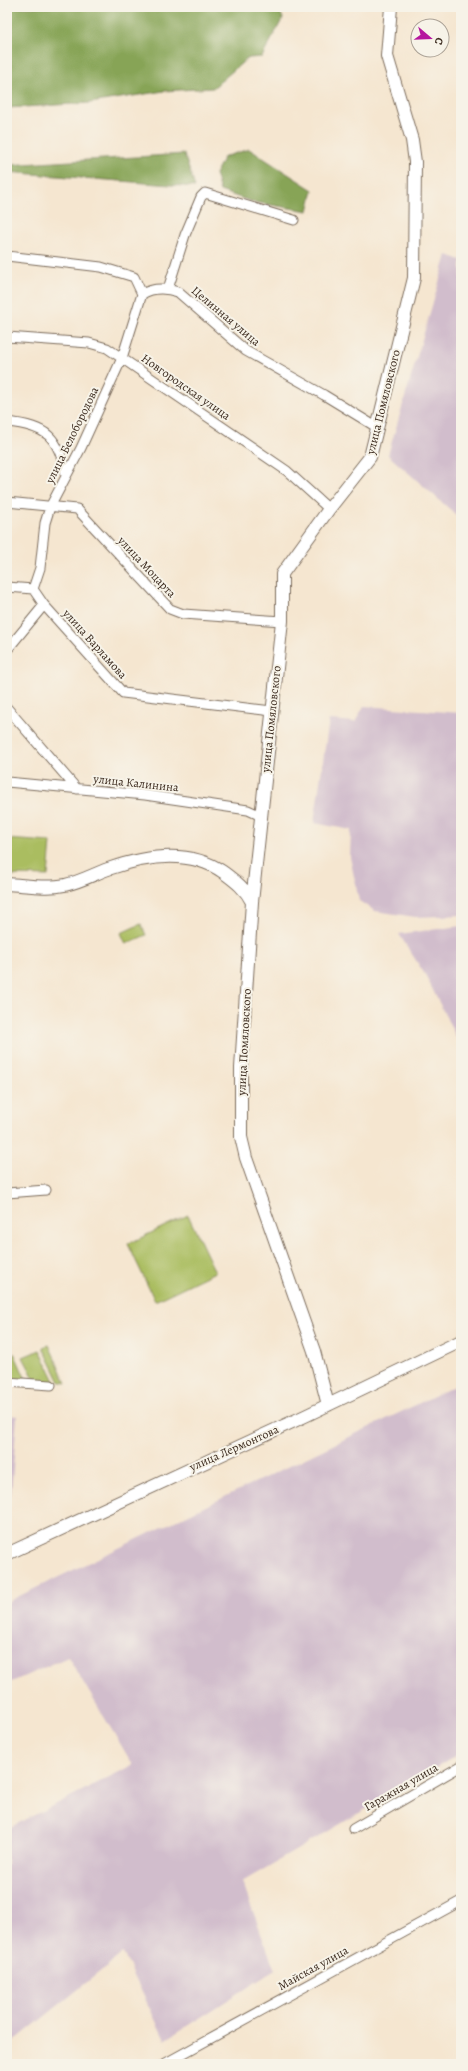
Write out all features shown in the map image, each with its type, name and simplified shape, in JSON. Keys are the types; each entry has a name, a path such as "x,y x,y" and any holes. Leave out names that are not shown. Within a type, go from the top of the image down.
{"street":[{"name":"улица Помяловского","path":"328,1405 314,1351 240,1137 241,1068 252,902 282,621 282,574 284,569 328,509 370,457 414,278 415,162 412,140 387,56 391,7"},
{"path":"7,256 101,267 134,277 142,294 155,289 168,289 185,235 201,197 205,193 294,220"},
{"name":"Целинная улица","path":"168,289 185,297 246,351 324,395 378,428"},
{"name":"улица Белобородова","path":"33,589 40,568 45,523 50,507 82,448 122,358 142,294"},
{"name":"Новгородская улица","path":"7,336 89,344 107,348 287,472 328,509"},
{"path":"7,422 28,424 44,431 59,447 66,476"},
{"name":"улица Моцарта","path":"7,502 77,509 170,609 183,614 282,621"},
{"path":"7,587 33,589"},
{"name":"улица Варламова","path":"33,589 44,605 123,693 272,711"},
{"path":"7,650 44,605"},
{"path":"7,708 77,789"},
{"name":"улица Калинина","path":"7,782 145,794 248,810 261,816"},
{"path":"7,884 51,887 66,885 109,868 154,858 178,856 197,858 212,865 237,882 246,891 252,902"},
{"path":"7,1192 46,1190"},
{"name":"улица Лермонтова","path":"7,1554 328,1405 461,1341"},
{"path":"7,1382 51,1385"},
{"name":"Гаражная улица","path":"354,1829 461,1766"},
{"name":"Майская улица","path":"164,2064 178,2060 461,1901"}],"shaded area":[{"path":"447,255 461,260 461,519 388,455"},
{"path":"364,706 461,713 461,915 416,917 375,911 359,901 350,857 351,830 314,823 329,720 355,722"},
{"path":"461,926 461,1047 426,976 399,934"},
{"path":"461,1383 461,1753 242,1882 275,1970 165,2040 123,1953 7,2047 7,1829 133,1765 68,1657 7,1684 7,1602"},
{"path":"7,1415 17,1416 11,1494 7,1502"}],"green space":[{"path":"7,7 277,7 283,18 262,57 249,58 213,88 164,91 90,103 7,108"},
{"path":"249,149 313,190 308,211 253,202 220,191 215,174 224,157"},
{"path":"184,154 195,187 7,172 7,165"},
{"path":"7,839 51,842 48,876 7,875"},
{"path":"141,924 146,935 126,944 121,933"},
{"path":"188,1215 215,1272 155,1301 128,1244"},
{"path":"49,1345 66,1383 60,1382 43,1347"},
{"path":"40,1350 56,1383 37,1384 23,1357"},
{"path":"14,1353 28,1384 7,1383 7,1356"}]}
